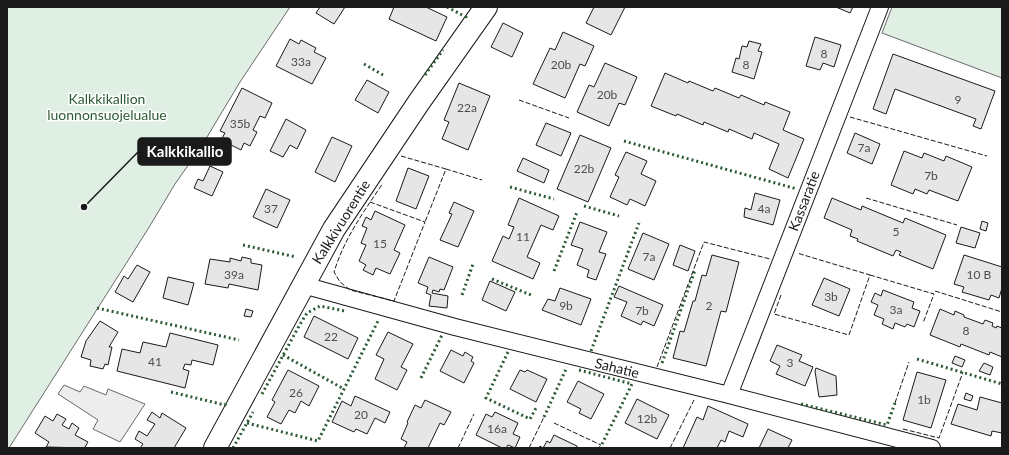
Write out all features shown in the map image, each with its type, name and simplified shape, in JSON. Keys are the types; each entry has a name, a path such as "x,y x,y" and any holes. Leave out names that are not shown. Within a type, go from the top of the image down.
{"street":[{"name":"Kalkkivuorentie","path":"215,448 334,229 419,102 486,7"},
{"name":"Kassaratie","path":"729,395 880,7"},
{"name":"Sahatie","path":"303,285 454,327 729,395 932,448"}],"green space":[{"name":"Kalkkikallion luonnonsuojelualue","path":"7,7 290,7 240,82 201,147 175,184 9,448 7,448"},
{"path":"892,7 1002,7 1002,78 882,33"}],"shaded area":[{"path":"64,385 80,392 84,386 106,395 108,389 145,404 120,442 93,429 98,420 58,394"}],"building":[{"path":"320,7 345,7 334,24 316,13"},
{"path":"394,7 426,7 447,17 436,41 389,19"},
{"path":"594,7 625,7 611,35 586,23"},
{"path":"836,7 853,7 850,13"},
{"path":"503,23 523,33 512,57 491,47"},
{"path":"563,32 594,46 585,66 580,64 565,98 533,84 550,48 555,50"},
{"path":"815,37 841,45 834,67 823,63 820,70 806,66"},
{"path":"290,39 299,44 301,40 316,48 314,52 326,58 312,84 276,66"},
{"path":"749,41 761,44 758,51 762,52 754,79 732,72 736,58 739,59 742,46 747,47"},
{"path":"893,54 995,91 981,129 973,126 976,119 895,89 886,114 873,109"},
{"path":"605,63 637,77 625,105 619,103 609,126 577,112 589,85 594,87"},
{"path":"665,73 688,83 689,81 713,91 715,88 739,98 741,95 764,105 765,102 790,112 783,130 804,139 788,178 769,169 779,144 754,133 752,139 729,129 728,132 704,122 703,125 677,114 676,116 651,106"},
{"path":"367,80 389,92 378,113 355,100"},
{"path":"459,83 490,96 468,150 442,139 449,122 444,120"},
{"path":"242,88 272,103 265,118 260,116 253,130 257,132 250,146 244,143 241,150 221,140 225,133 220,131"},
{"path":"286,119 306,130 297,149 290,145 283,157 270,151"},
{"path":"546,123 571,133 561,156 536,145"},
{"path":"855,133 880,144 872,164 847,153"},
{"path":"580,135 611,148 588,202 557,189"},
{"path":"332,137 352,146 335,182 315,172"},
{"path":"904,151 922,158 924,153 944,161 946,156 972,167 958,201 929,190 927,194 915,189 913,194 891,185"},
{"path":"626,152 647,161 641,174 656,181 645,206 630,199 627,205 610,197 619,177 615,175"},
{"path":"523,158 549,170 544,183 517,171"},
{"path":"210,166 223,172 212,196 194,188 198,179 203,181"},
{"path":"408,168 429,176 416,209 396,201"},
{"path":"266,189 290,200 277,228 253,217"},
{"path":"755,193 780,200 773,225 744,217 745,208 751,210"},
{"path":"519,198 559,216 553,230 541,225 527,257 540,263 533,279 492,261 503,236 509,239 514,227 508,225"},
{"path":"832,198 861,210 862,206 903,223 905,218 946,235 933,269 899,255 901,252 896,250 893,256 857,241 858,239 850,236 852,230 824,218"},
{"path":"454,202 474,211 458,247 440,240 452,214 449,213"},
{"path":"375,211 405,225 394,250 400,253 390,274 376,268 373,275 363,270 366,265 359,261 366,245 361,243 367,228 362,226 366,217 371,220"},
{"path":"982,221 988,223 986,231 980,229"},
{"path":"580,222 607,232 599,252 606,254 596,280 587,277 589,270 577,265 583,249 571,245"},
{"path":"961,227 980,233 975,248 956,243"},
{"path":"643,233 669,244 654,280 628,269"},
{"path":"680,245 695,251 688,271 673,265"},
{"path":"712,255 739,262 726,312 721,311 706,366 673,358 680,331 684,332 702,275 706,276"},
{"path":"964,255 1002,267 1002,288 999,298 991,295 989,300 962,292 964,287 954,284"},
{"path":"242,257 251,259 251,263 262,265 258,290 229,284 228,288 205,284 210,259 230,262 230,258 241,261"},
{"path":"429,257 453,267 444,290 440,289 439,292 433,290 432,293 448,296 447,308 429,306 431,295 426,293 428,287 418,283"},
{"path":"137,265 150,272 133,302 115,292 124,276 128,279"},
{"path":"168,277 194,283 188,305 163,298"},
{"path":"824,278 850,289 839,316 812,305"},
{"path":"490,281 515,292 506,311 482,300"},
{"path":"619,286 663,305 654,326 643,321 641,325 621,316 627,302 614,297"},
{"path":"560,288 591,299 581,325 542,310 548,299 555,301"},
{"path":"883,290 914,302 912,308 920,311 914,327 907,324 905,327 895,323 893,329 882,324 884,319 874,315 878,305 871,302 875,293 881,296"},
{"path":"246,309 253,311 251,317 244,316"},
{"path":"940,309 954,315 955,311 964,315 964,317 983,324 985,320 993,323 992,326 996,328 997,326 1002,328 1002,357 990,352 989,355 961,344 960,347 930,335"},
{"path":"314,316 358,338 348,359 304,337"},
{"path":"100,321 118,332 109,347 112,347 108,365 105,364 103,369 90,366 91,360 81,357 86,341"},
{"path":"388,332 413,344 401,367 407,370 397,390 375,379 384,359 376,355"},
{"path":"170,333 218,345 213,365 192,360 191,365 185,364 183,369 189,371 185,388 117,371 122,349 140,353 143,342 166,347"},
{"path":"777,345 802,355 799,361 813,367 805,386 776,374 780,366 770,361"},
{"path":"451,350 463,356 465,352 473,357 471,361 474,363 464,383 440,371"},
{"path":"955,356 965,360 962,367 952,363"},
{"path":"984,363 993,367 990,375 979,371"},
{"path":"816,368 836,376 837,395 819,397 815,371"},
{"path":"288,370 319,386 309,406 301,401 295,413 289,410 281,424 267,417 275,402 272,400"},
{"path":"520,370 525,372 527,370 547,379 536,402 510,389"},
{"path":"917,372 946,380 931,428 903,420"},
{"path":"578,381 604,394 591,419 579,413 581,409 567,402"},
{"path":"966,393 973,396 971,401 964,399"},
{"path":"355,396 390,412 385,423 375,418 367,434 356,429 354,432 332,422 342,401 351,406"},
{"path":"980,397 1002,403 1002,433 992,431 991,436 951,424 958,404 977,410"},
{"path":"637,399 669,415 657,439 625,423"},
{"path":"425,400 451,412 444,425 440,423 428,448 404,448 407,442 401,439 408,423 407,422 415,405 421,408"},
{"path":"708,406 748,424 743,437 729,431 725,442 721,440 717,448 683,448 697,417 703,420"},
{"path":"152,412 160,418 162,413 186,428 174,448 140,448 143,444 135,439 139,431 147,436 155,424 147,420"},
{"path":"495,412 518,423 513,434 520,437 515,448 508,445 506,448 502,448 476,435 486,414 492,417"},
{"path":"57,414 66,419 62,425 69,429 72,423 79,428 75,435 88,442 85,447 87,448 46,447 49,442 35,433 45,416 53,421"},
{"path":"768,429 792,440 788,448 759,448"},
{"path":"554,435 577,446 577,448 543,448 547,441 550,443"}],"hedge":[{"path":"447,7 466,17 464,19"},
{"path":"425,75 443,50"},
{"path":"364,64 383,75"},
{"path":"624,141 797,189"},
{"path":"510,187 554,199"},
{"path":"584,206 619,216"},
{"path":"554,271 577,212"},
{"path":"591,351 639,223"},
{"path":"243,245 296,257"},
{"path":"462,295 473,264"},
{"path":"662,363 695,270"},
{"path":"492,279 531,295"},
{"path":"262,394 307,313 320,306 345,311"},
{"path":"97,308 239,340"},
{"path":"247,423 318,441 379,319"},
{"path":"421,378 442,335"},
{"path":"508,352 486,398 530,419 536,408"},
{"path":"283,355 344,389"},
{"path":"917,359 1002,384"},
{"path":"544,417 567,367"},
{"path":"579,370 632,384 600,448"},
{"path":"171,392 225,405 227,401"},
{"path":"801,404 887,425 895,403"},
{"path":"233,448 253,412"}],"fence":[{"path":"519,100 569,118"},
{"path":"850,117 987,156"},
{"path":"401,156 446,169 425,222"},
{"path":"446,169 482,180"},
{"path":"370,202 425,222 394,301 350,290 340,282 334,272 338,259 349,236 368,205 376,194 383,183"},
{"path":"866,198 957,225"},
{"path":"657,367 704,242 770,259"},
{"path":"781,295 774,314 849,335 870,275 797,253"},
{"path":"870,275 934,294 923,323"},
{"path":"935,291 1002,312"},
{"path":"895,403 909,362"},
{"path":"903,429 939,438 963,372"},
{"path":"670,448 694,400"},
{"path":"458,448 474,414"},
{"path":"529,448 544,417"},
{"path":"554,423 601,445"}],"place":[{"name":"Kalkkikallio","path":"84,207"}]}
